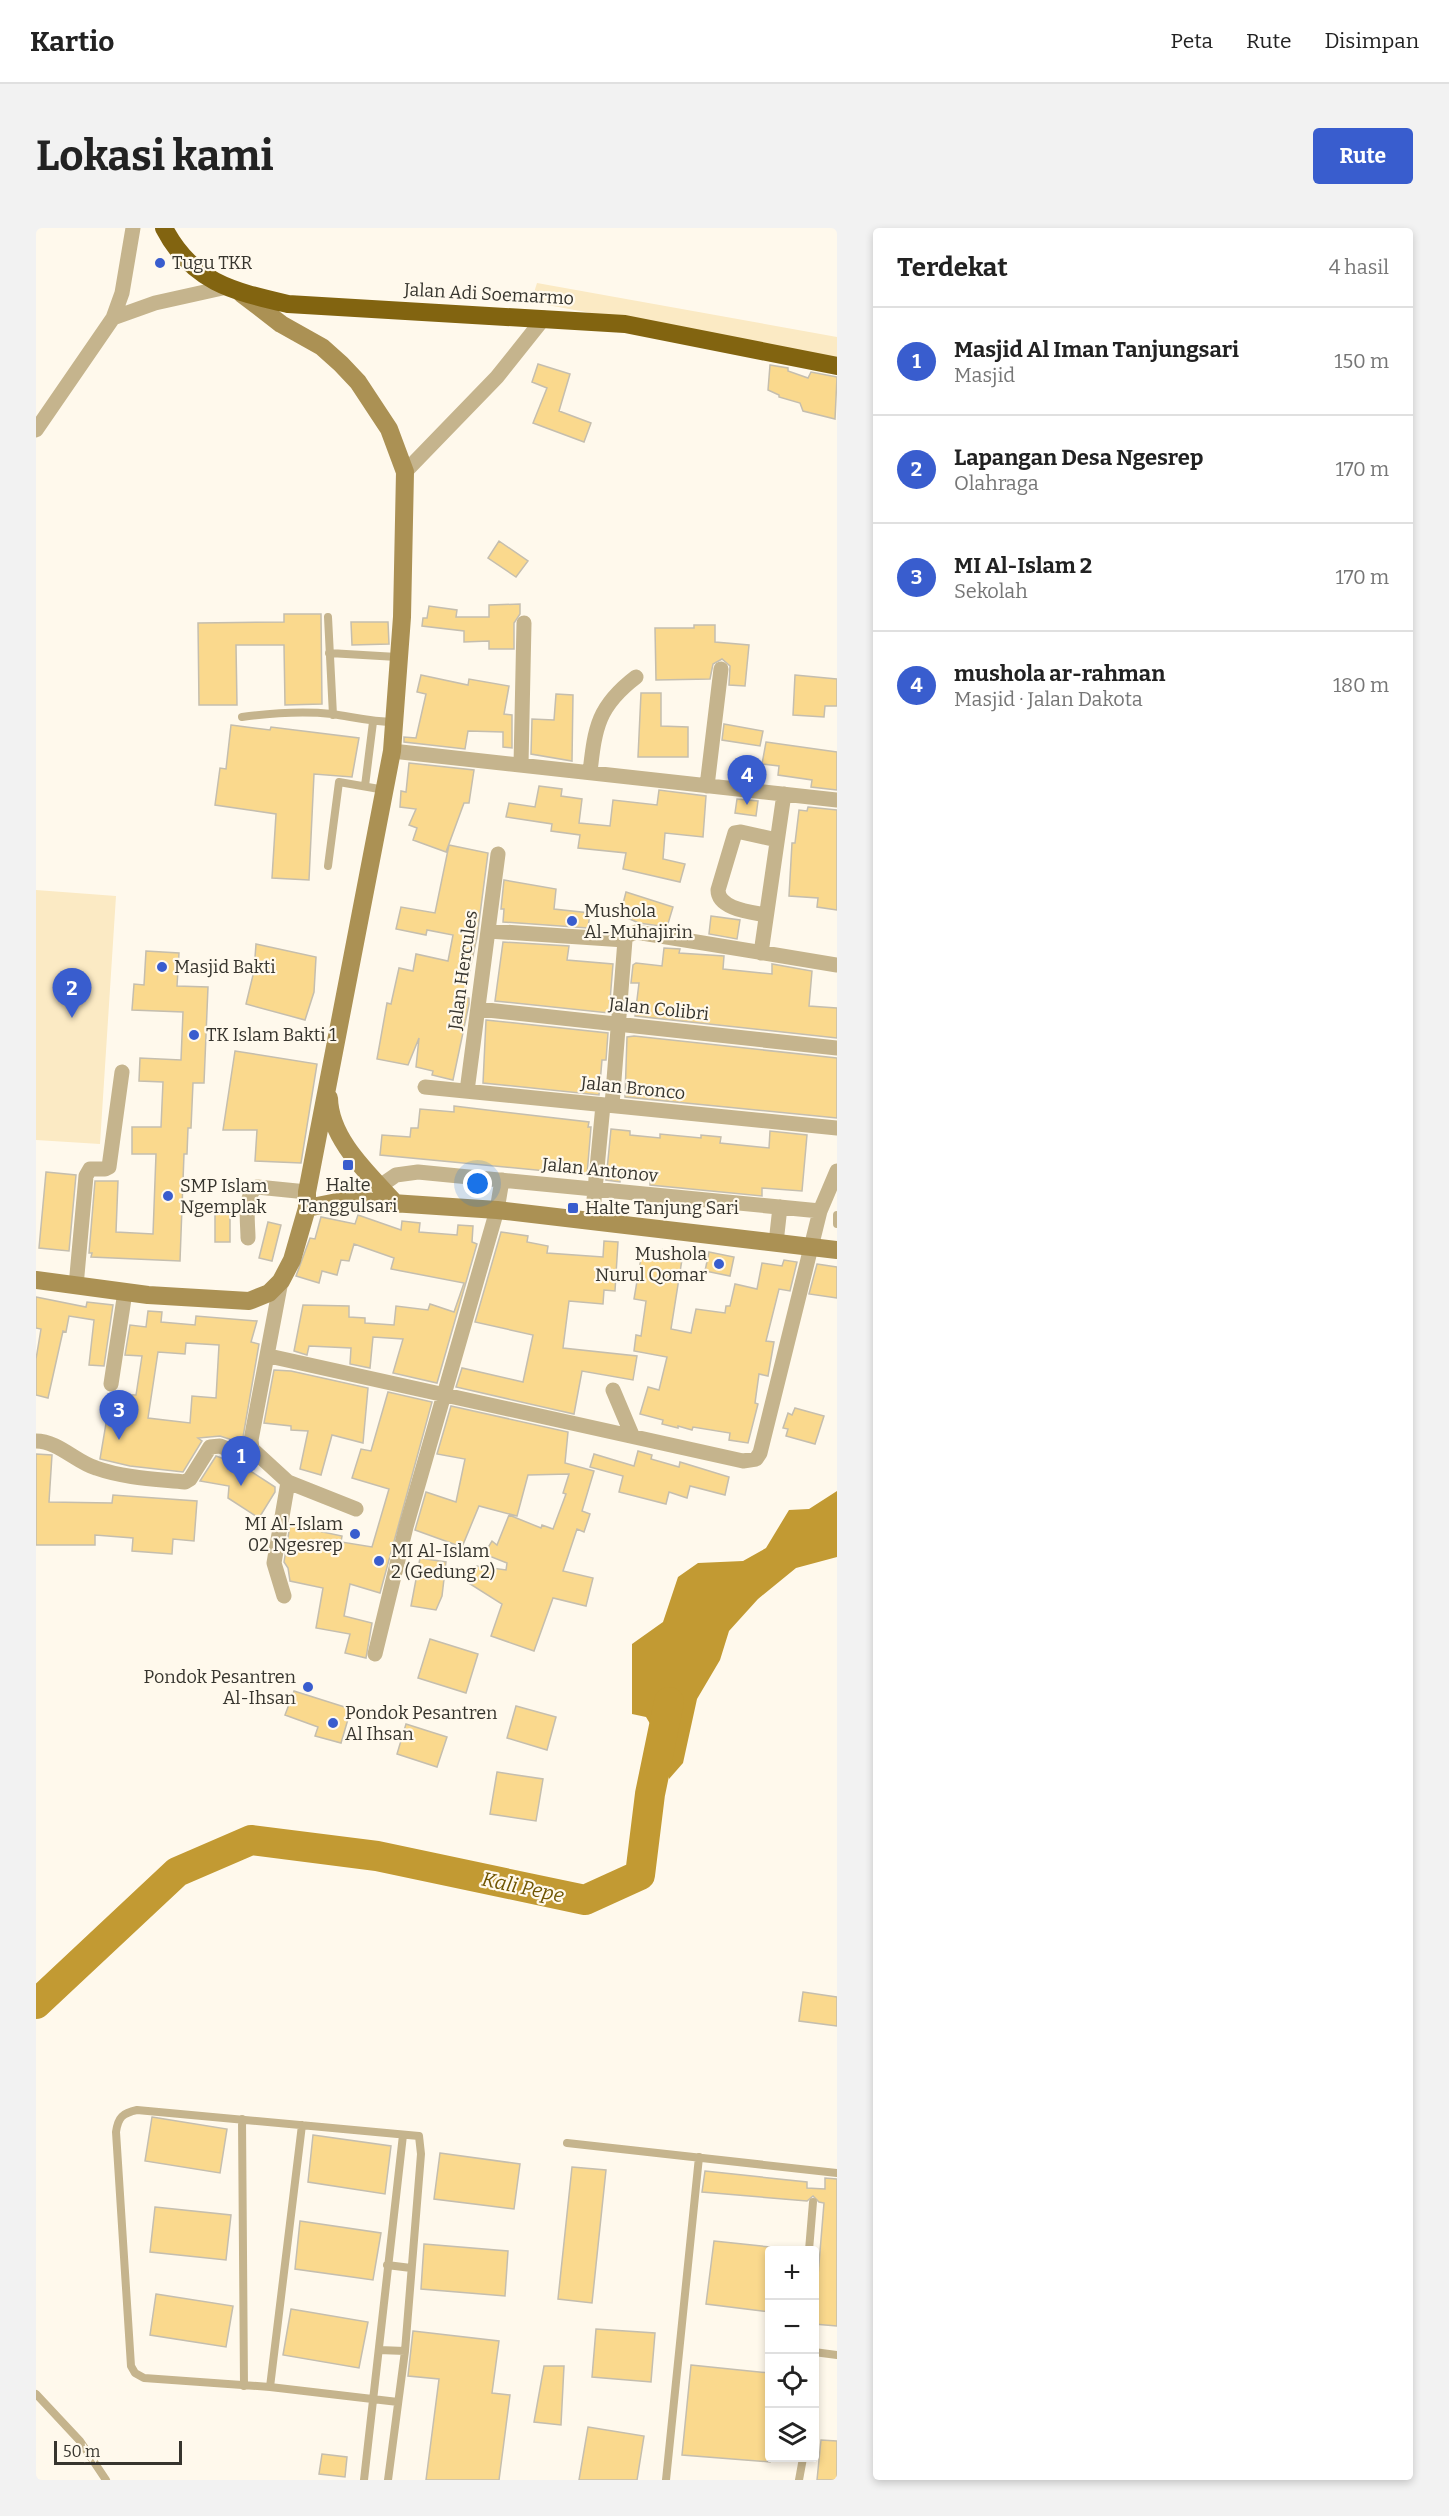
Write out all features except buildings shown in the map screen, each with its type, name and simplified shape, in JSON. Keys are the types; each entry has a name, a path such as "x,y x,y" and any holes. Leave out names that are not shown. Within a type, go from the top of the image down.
{"highway":[{"name":"Jalan Adi Soemarmo","path":"164,228 182,256 196,271 210,280 235,290 288,304 625,324 837,366"}],"main road":[{"path":"36,1280 125,1292 230,1302 249,1301 269,1293 281,1281 292,1260 307,1200 328,1078 387,790 402,617 405,472 389,429 358,382 322,346 281,324 235,290"},
{"path":"328,1078 329,1107 336,1130 396,1203"},
{"path":"307,1200 347,1200 497,1210 837,1250"}],"street":[{"path":"36,430 113,318 122,293 133,228"},
{"path":"113,318 155,303 235,290"},
{"path":"405,472 497,377 544,318"},
{"path":"521,765 524,623"},
{"path":"707,786 721,669"},
{"path":"590,772 594,735 605,707 615,693 636,677"},
{"path":"392,751 837,800"},
{"path":"761,953 784,794"},
{"path":"766,915 726,903 719,897 718,890 735,833 741,832 777,840"},
{"name":"Jalan Hercules","path":"467,1091 498,854"},
{"path":"488,930 625,940 636,932 837,965"},
{"path":"592,1221 618,1024 625,940"},
{"name":"Jalan Colibri","path":"477,1009 837,1048"},
{"path":"76,1286 86,1176 90,1169 105,1170 109,1167 122,1072"},
{"name":"Jalan Bronco","path":"425,1087 837,1128"},
{"path":"269,1356 743,1461 758,1456 820,1211 837,1171"},
{"name":"Jalan Antonov","path":"380,1186 396,1174 406,1172 820,1211"},
{"path":"375,1654 406,1527 497,1210 502,1180"},
{"path":"248,1238 248,1200 251,1190 257,1187 307,1200"},
{"path":"776,1243 780,1208"},
{"path":"281,1281 269,1356 251,1440 254,1453 288,1482 356,1509"},
{"path":"111,1384 125,1292"},
{"path":"613,1390 632,1435"},
{"path":"36,1441 48,1443 93,1467 118,1475 185,1482 190,1479 210,1447 220,1446 247,1456 254,1453"},
{"path":"285,1596 274,1563 288,1482"}],"lane":[{"path":"328,617 333,715"},
{"path":"329,653 397,657"},
{"path":"242,717 279,712 333,715 373,722 394,722"},
{"path":"365,786 373,722"},
{"path":"328,866 339,782 387,790"},
{"path":"837,1215 837,1224"},
{"path":"388,2480 405,2352 421,2144 419,2136 137,2110 126,2112 118,2120 116,2132 131,2366 135,2373 144,2378 270,2387 398,2402"},
{"path":"242,2119 243,2386"},
{"path":"270,2387 302,2125"},
{"path":"364,2480 387,2265 404,2135"},
{"path":"567,2143 837,2173"},
{"path":"666,2480 699,2157"},
{"path":"809,2246 813,2202"},
{"path":"387,2265 411,2268"},
{"path":"379,2350 405,2352"},
{"path":"819,2353 837,2355"},
{"path":"36,2394 80,2441 106,2480"},
{"path":"799,2480 802,2462"}],"shaded area":[{"path":"537,283 837,337 837,358 531,302"},
{"path":"36,890 116,896 100,1144 36,1140"},
{"path":"837,1491 837,1557 796,1568 758,1599 729,1631 720,1660 697,1699 683,1763 669,1779 661,1742 646,1717 632,1714 632,1644 663,1622 678,1577 698,1563 743,1561 766,1548 789,1510 809,1509"}],"waterway":[{"name":"Kali Pepe","path":"36,2004 177,1872 251,1840 377,1856 585,1900 640,1875 650,1794 669,1702"}],"place":[{"name":"Tugu TKR","path":"160,263"},
{"name":"mushola ar-rahman","path":"747,805"},
{"name":"Mushola Al-Muhajirin","path":"572,921"},
{"name":"Masjid Bakti","path":"162,967"},
{"name":"Lapangan Desa Ngesrep","path":"72,1018"},
{"name":"TK Islam Bakti 1","path":"194,1035"},
{"name":"Halte Tanggulsari","path":"348,1165"},
{"name":"SMP Islam Ngemplak","path":"168,1196"},
{"name":"Halte Tanjung Sari","path":"573,1208"},
{"name":"Mushola Nurul Qomar","path":"719,1264"},
{"name":"MI Al-Islam 2","path":"119,1440"},
{"name":"Masjid Al Iman Tanjungsari","path":"241,1486"},
{"name":"MI Al-Islam 02 Ngesrep","path":"355,1534"},
{"name":"MI Al-Islam 2 (Gedung 2)","path":"379,1561"},
{"name":"Pondok Pesantren Al-Ihsan","path":"308,1687"},
{"name":"Pondok Pesantren Al Ihsan","path":"333,1723"}]}
